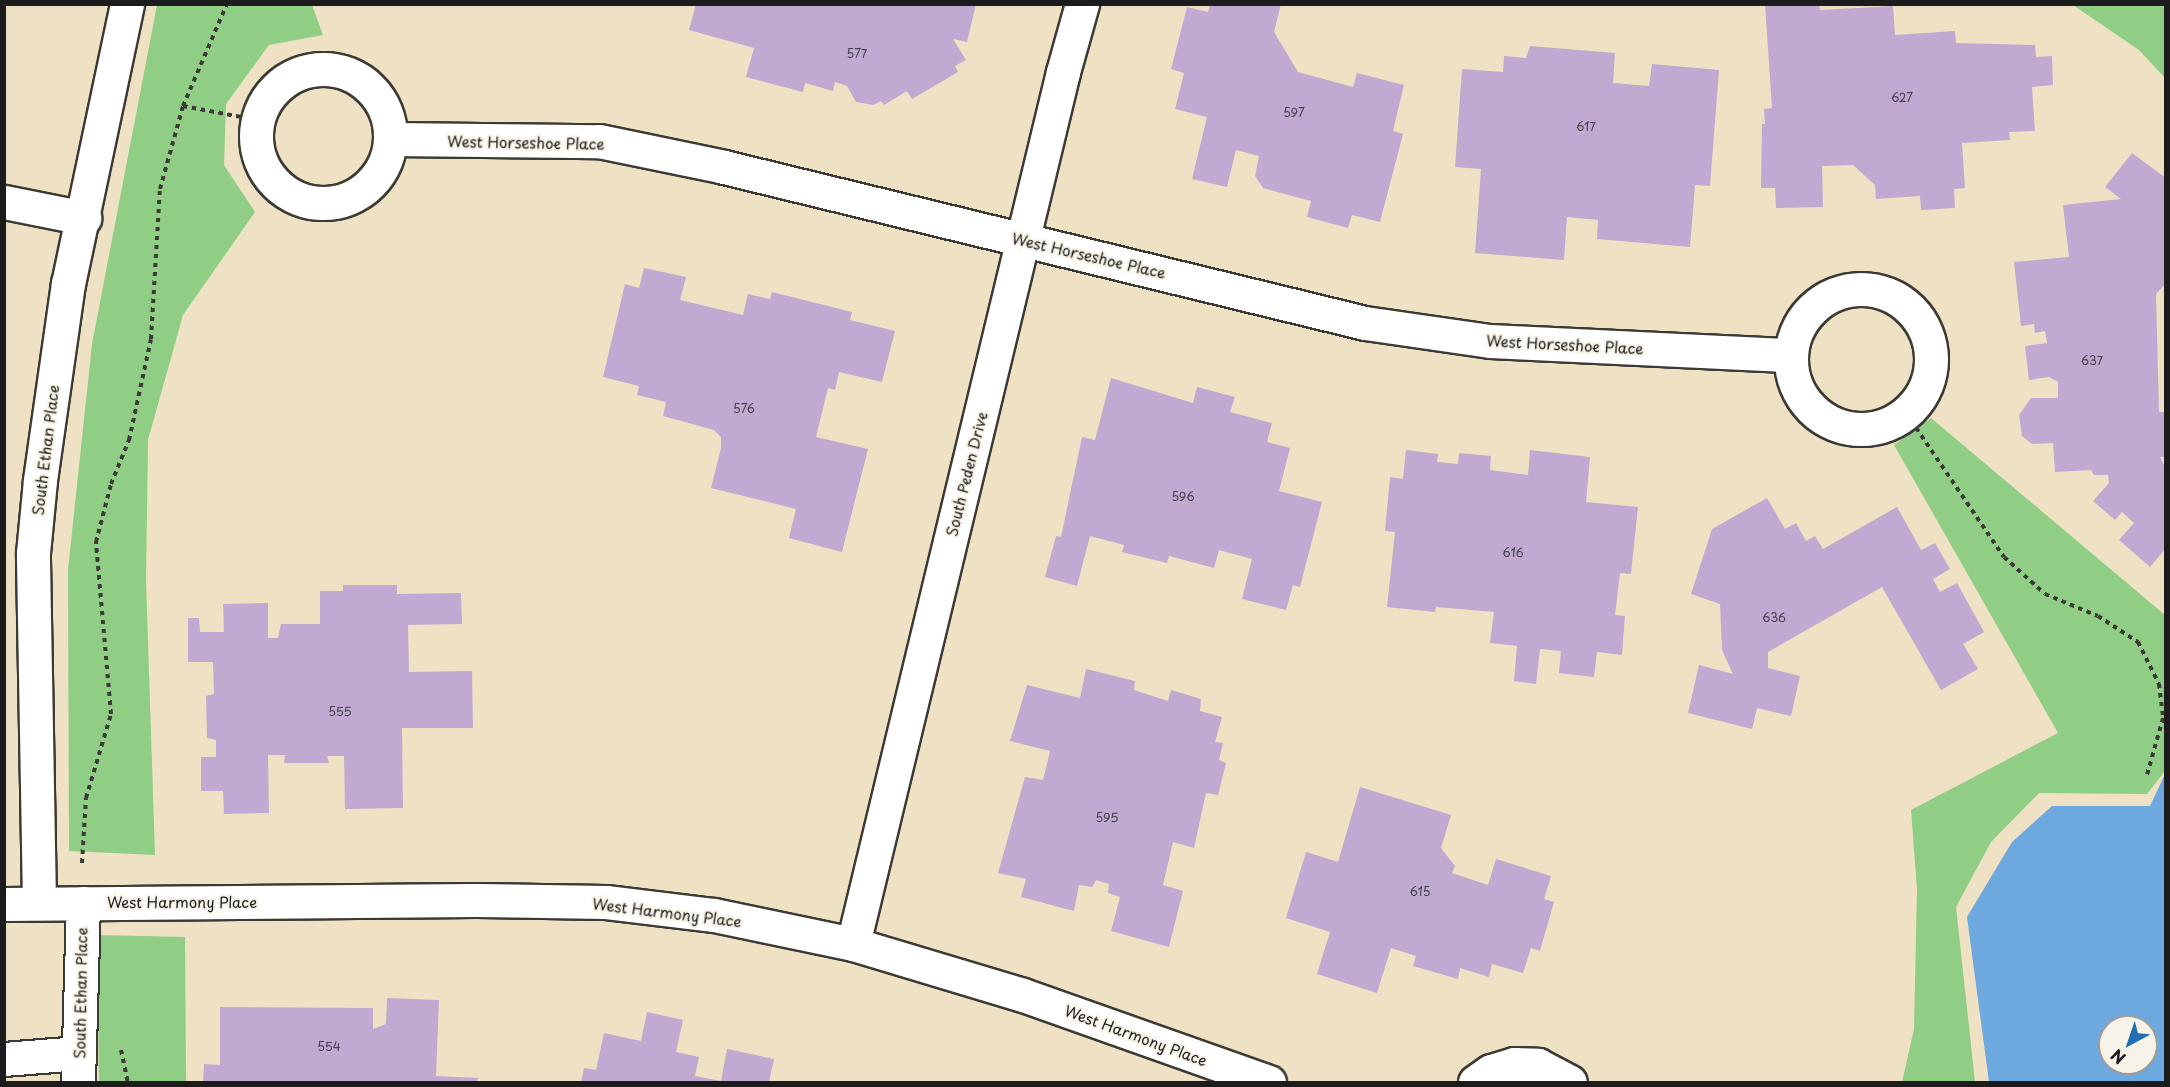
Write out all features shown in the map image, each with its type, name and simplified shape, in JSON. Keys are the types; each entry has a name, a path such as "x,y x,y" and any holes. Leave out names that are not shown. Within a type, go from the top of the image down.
{"street":[{"name":"South Ethan Place","path":"39,903 33,553 66,295 84,218 127,4"},
{"name":"South Peden Drive","path":"853,944 1022,239 1082,4"},
{"path":"321,69 343,72 362,82 378,97 388,117 390,139 377,177 362,191 324,204 304,201 271,178 260,161 255,141 257,120 266,100 280,84 299,73 321,69"},
{"name":"West Horseshoe Place","path":"390,139 599,141 1022,239 1365,323 1490,341 1791,355"},
{"path":"4,202 84,218"},
{"path":"1852,289 1876,290 1899,300 1917,316 1929,338 1932,362 1927,386 1906,413 1880,428 1858,430 1837,426 1803,399 1793,380 1791,355 1796,332 1809,311 1829,296 1852,289"},
{"name":"West Harmony Place","path":"4,904 606,902 714,915 853,944 1023,995 1269,1083"},
{"name":"South Ethan Place","path":"78,1068 83,903"},
{"path":"4,1059 78,1068"},
{"path":"1475,1083 1491,1071 1514,1064 1538,1065 1561,1074 1570,1083"}],"path":[{"path":"83,903 81,841 86,798 111,714 96,542 141,395 152,339 160,189 183,106 227,4"},
{"path":"183,106 257,120"},
{"path":"1906,413 2004,557 2045,594 2098,616 2138,642 2159,684 2163,718 2147,775"}],"green space":[{"path":"157,5 312,5 323,35 269,45 226,104 224,165 255,212 183,315 148,440 146,581 155,855 69,851 68,570 92,344"},
{"path":"2073,5 2165,5 2165,78 2139,50"},
{"path":"1931,418 2165,615 2165,771 2147,794 2039,793 1991,842 1956,907 1975,1082 1902,1082 1914,1029 1917,889 1911,810 2058,733 1894,445"},
{"path":"97,935 185,937 186,1082 99,1082"}],"water":[{"path":"2165,774 2165,1082 1989,1082 1967,917 2012,842 2052,806 2150,806"}],"building":[{"path":"696,4 976,4 967,42 953,39 966,60 955,66 958,72 912,99 907,91 884,105 881,101 873,105 856,102 847,86 835,82 833,91 805,83 803,92 746,77 754,48 689,30"},
{"path":"1210,4 1281,4 1274,32 1298,72 1353,87 1357,73 1404,85 1393,131 1403,134 1380,222 1352,215 1348,228 1307,217 1311,201 1263,188 1255,176 1259,156 1236,150 1227,187 1192,179 1207,117 1175,109 1184,73 1171,69 1187,7 1208,12"},
{"path":"1819,4 1820,10 1893,6 1895,35 1955,31 1956,43 2035,45 2036,57 2052,56 2053,85 2032,87 2035,131 2009,132 2010,140 1962,143 1965,188 1954,189 1955,208 1921,210 1920,196 1876,199 1875,185 1853,165 1822,166 1823,207 1776,208 1775,188 1761,188 1764,109 1772,108 1765,5"},
{"path":"1530,46 1615,53 1613,83 1649,86 1652,64 1719,70 1710,186 1695,185 1690,247 1597,239 1598,220 1567,217 1564,260 1475,253 1481,169 1455,167 1462,69 1503,72 1504,56 1526,58"},
{"path":"2132,153 2166,178 2166,283 2156,294 2159,412 2166,412 2166,457 2160,457 2166,469 2166,548 2150,567 2119,540 2134,523 2122,512 2115,520 2093,501 2109,483 2108,475 2094,475 2091,470 2055,472 2053,443 2032,444 2022,436 2019,415 2031,398 2058,398 2058,382 2049,377 2029,380 2025,346 2047,343 2045,331 2035,333 2034,324 2021,326 2014,262 2069,257 2063,205 2121,199 2105,187"},
{"path":"644,268 686,277 680,300 743,315 748,294 770,299 772,292 852,312 850,320 895,331 882,382 839,372 835,390 828,388 816,437 868,449 842,552 789,538 796,509 711,488 721,448 721,437 714,430 663,416 666,402 637,395 639,386 603,377 625,284 639,288"},
{"path":"1111,378 1193,403 1197,387 1235,397 1230,412 1272,423 1267,442 1290,448 1279,491 1322,502 1300,587 1293,585 1286,610 1242,599 1252,559 1219,550 1214,568 1169,556 1167,563 1122,552 1124,545 1090,536 1077,586 1045,577 1056,536 1061,537 1082,437 1095,440"},
{"path":"1406,450 1438,454 1437,462 1458,464 1459,453 1491,456 1490,470 1528,475 1530,450 1590,457 1586,502 1638,507 1631,574 1620,573 1615,615 1625,616 1622,655 1597,652 1594,677 1559,673 1561,651 1540,649 1536,684 1514,681 1517,646 1490,643 1494,612 1436,607 1435,612 1387,607 1395,532 1385,531 1390,477 1403,479"},
{"path":"1767,498 1785,529 1796,523 1806,541 1815,536 1823,549 1897,507 1921,550 1935,543 1950,569 1933,579 1940,592 1957,583 1984,632 1963,644 1978,669 1941,690 1882,587 1768,652 1768,668 1800,676 1791,716 1757,708 1752,729 1688,713 1699,665 1733,674 1722,650 1720,604 1691,594 1712,529"},
{"path":"343,585 397,585 397,594 461,593 462,624 408,625 409,672 472,671 473,728 402,728 403,808 345,809 344,756 327,756 329,763 284,763 285,755 268,755 269,813 224,814 223,791 201,791 201,757 216,757 216,740 207,738 206,696 214,694 213,662 188,662 188,618 199,618 200,632 224,632 223,604 268,603 268,638 278,638 281,624 320,624 320,591 343,591"},
{"path":"1086,669 1135,681 1134,690 1168,701 1171,690 1201,699 1200,711 1222,717 1215,742 1223,743 1219,760 1226,763 1218,795 1206,793 1194,848 1173,842 1163,885 1183,891 1169,947 1111,931 1120,897 1108,893 1109,884 1096,880 1092,887 1079,885 1074,911 1021,897 1026,879 998,873 1025,777 1043,780 1050,751 1010,741 1027,685 1080,698"},
{"path":"1360,787 1451,815 1441,848 1455,866 1452,873 1488,885 1496,859 1551,876 1544,899 1554,902 1540,951 1531,948 1523,973 1492,964 1489,977 1460,968 1458,979 1413,966 1416,956 1391,948 1377,993 1317,974 1330,932 1286,918 1306,852 1338,862"},
{"path":"387,998 439,1000 436,1076 478,1078 477,1082 203,1082 204,1064 220,1065 220,1007 373,1008 373,1029 386,1024"},
{"path":"647,1012 683,1020 676,1052 699,1057 695,1076 721,1081 727,1049 774,1059 769,1082 581,1082 584,1068 596,1070 604,1033 641,1041"}]}
